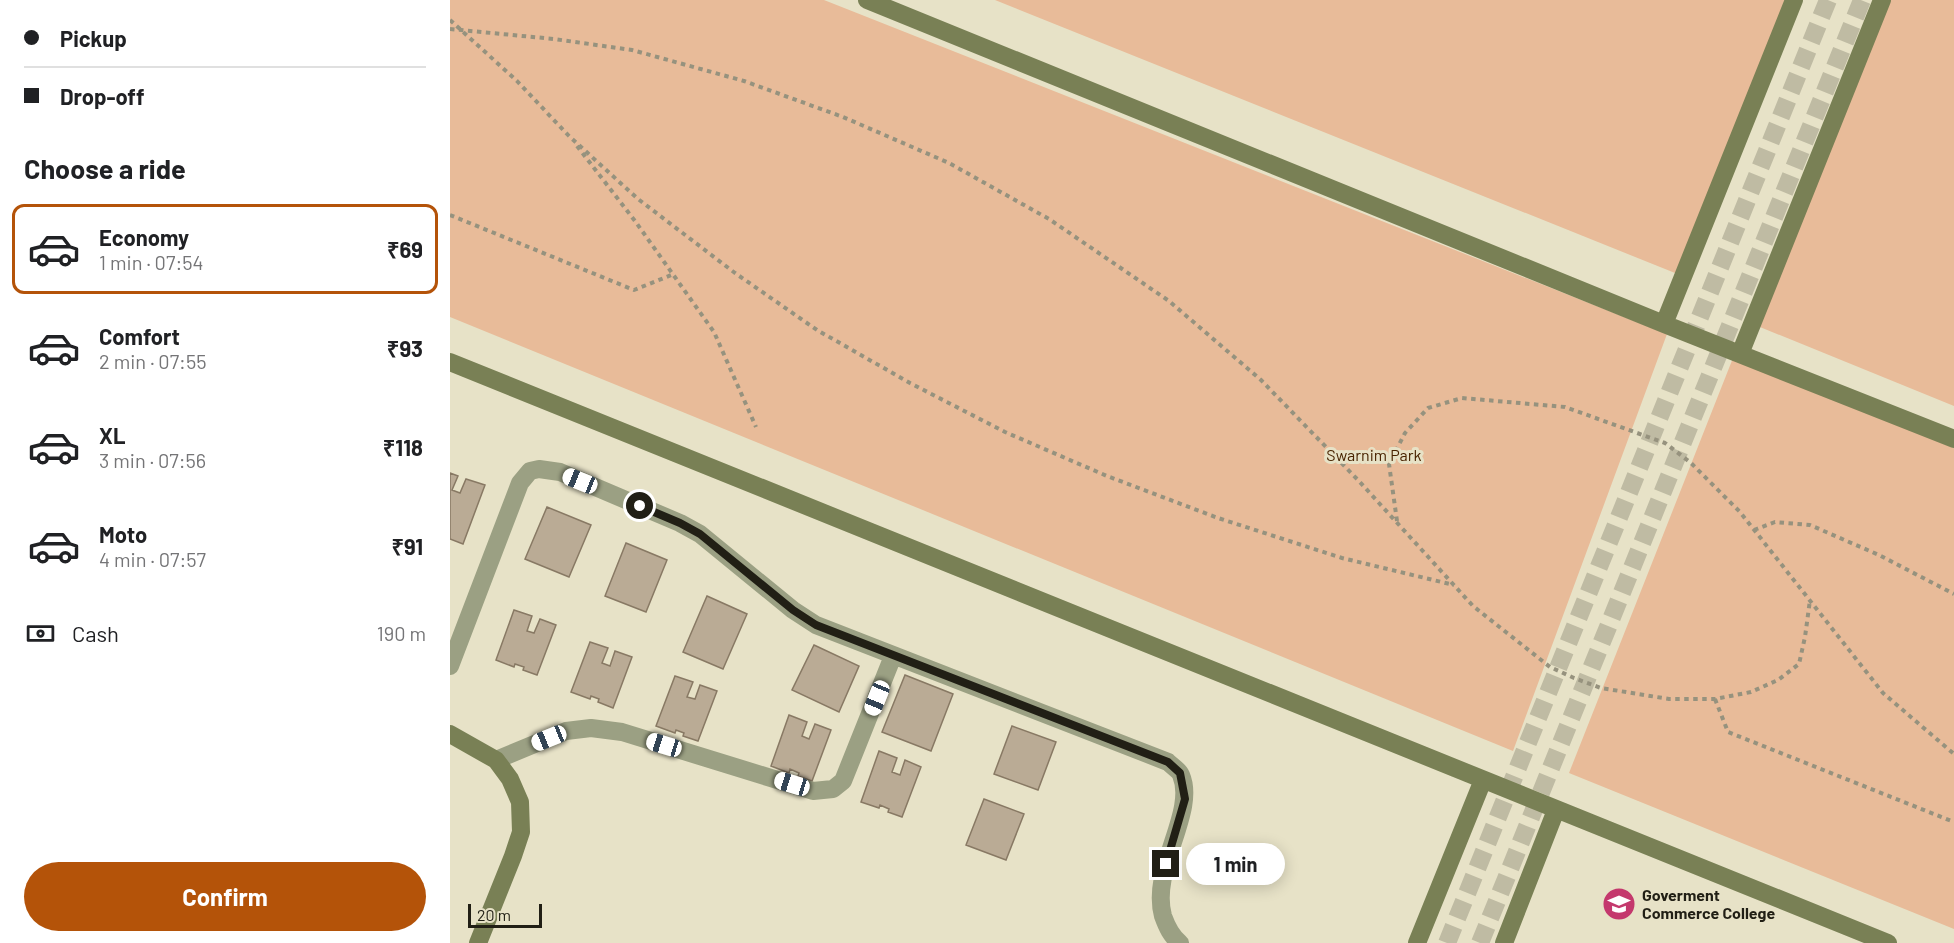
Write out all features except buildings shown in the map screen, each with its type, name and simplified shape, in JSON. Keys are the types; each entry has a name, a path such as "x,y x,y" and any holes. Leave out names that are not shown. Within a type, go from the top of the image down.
{"street":[{"path":"867,0 1664,324 1954,438"},
{"path":"1664,324 1794,0"},
{"path":"1740,354 1882,0"},
{"path":"450,362 1888,943"},
{"path":"450,666 520,483 530,471 560,472 680,523 700,534 793,610 816,625 1168,762 1180,773 1185,799 1160,885 1161,908 1167,928 1180,943"},
{"path":"496,760 566,731 591,728 622,732 813,791 833,789 843,781 893,656"},
{"path":"450,734 496,760 510,779 520,802 521,832 478,943"},
{"path":"1417,943 1483,780"},
{"path":"1504,943 1556,810"}],"path":[{"path":"450,20 517,81 569,136 639,199 735,273 817,330 910,383 1005,432 1107,476 1218,518 1342,558 1454,585"},
{"path":"450,29 632,50 744,81 843,117 949,163 1049,219 1169,301 1261,380 1358,480 1473,606 1550,667 1574,678 1601,688 1669,699 1715,699 1751,692 1778,680 1799,664 1810,600"},
{"path":"569,136 636,221 714,332 756,427"},
{"path":"450,215 634,291 674,274"},
{"path":"1397,522 1389,464 1405,433 1428,408 1462,399 1565,407 1665,442 1691,463 1740,512 1883,693 1954,754"},
{"path":"1754,530 1774,522 1810,525 1879,555 1954,594"},
{"path":"1715,699 1728,732 1954,822"}],"green space":[{"name":"Swarnim Park","path":"450,0 824,0 1667,334 1513,751 450,317"},
{"path":"995,0 1801,0 1685,277"},
{"path":"1880,0 1954,0 1954,406 1755,325"},
{"path":"1733,358 1954,448 1954,929 1569,773"}],"tunnel":[{"path":"1447,943 1828,0"},
{"path":"1480,943 1862,0"}],"place":[{"name":"Goverment Commerce College","path":"1619,904"}],"route":[{"path":"640,506 700,534 793,610 816,625 1168,762 1180,773 1185,799 1166,864"}]}
